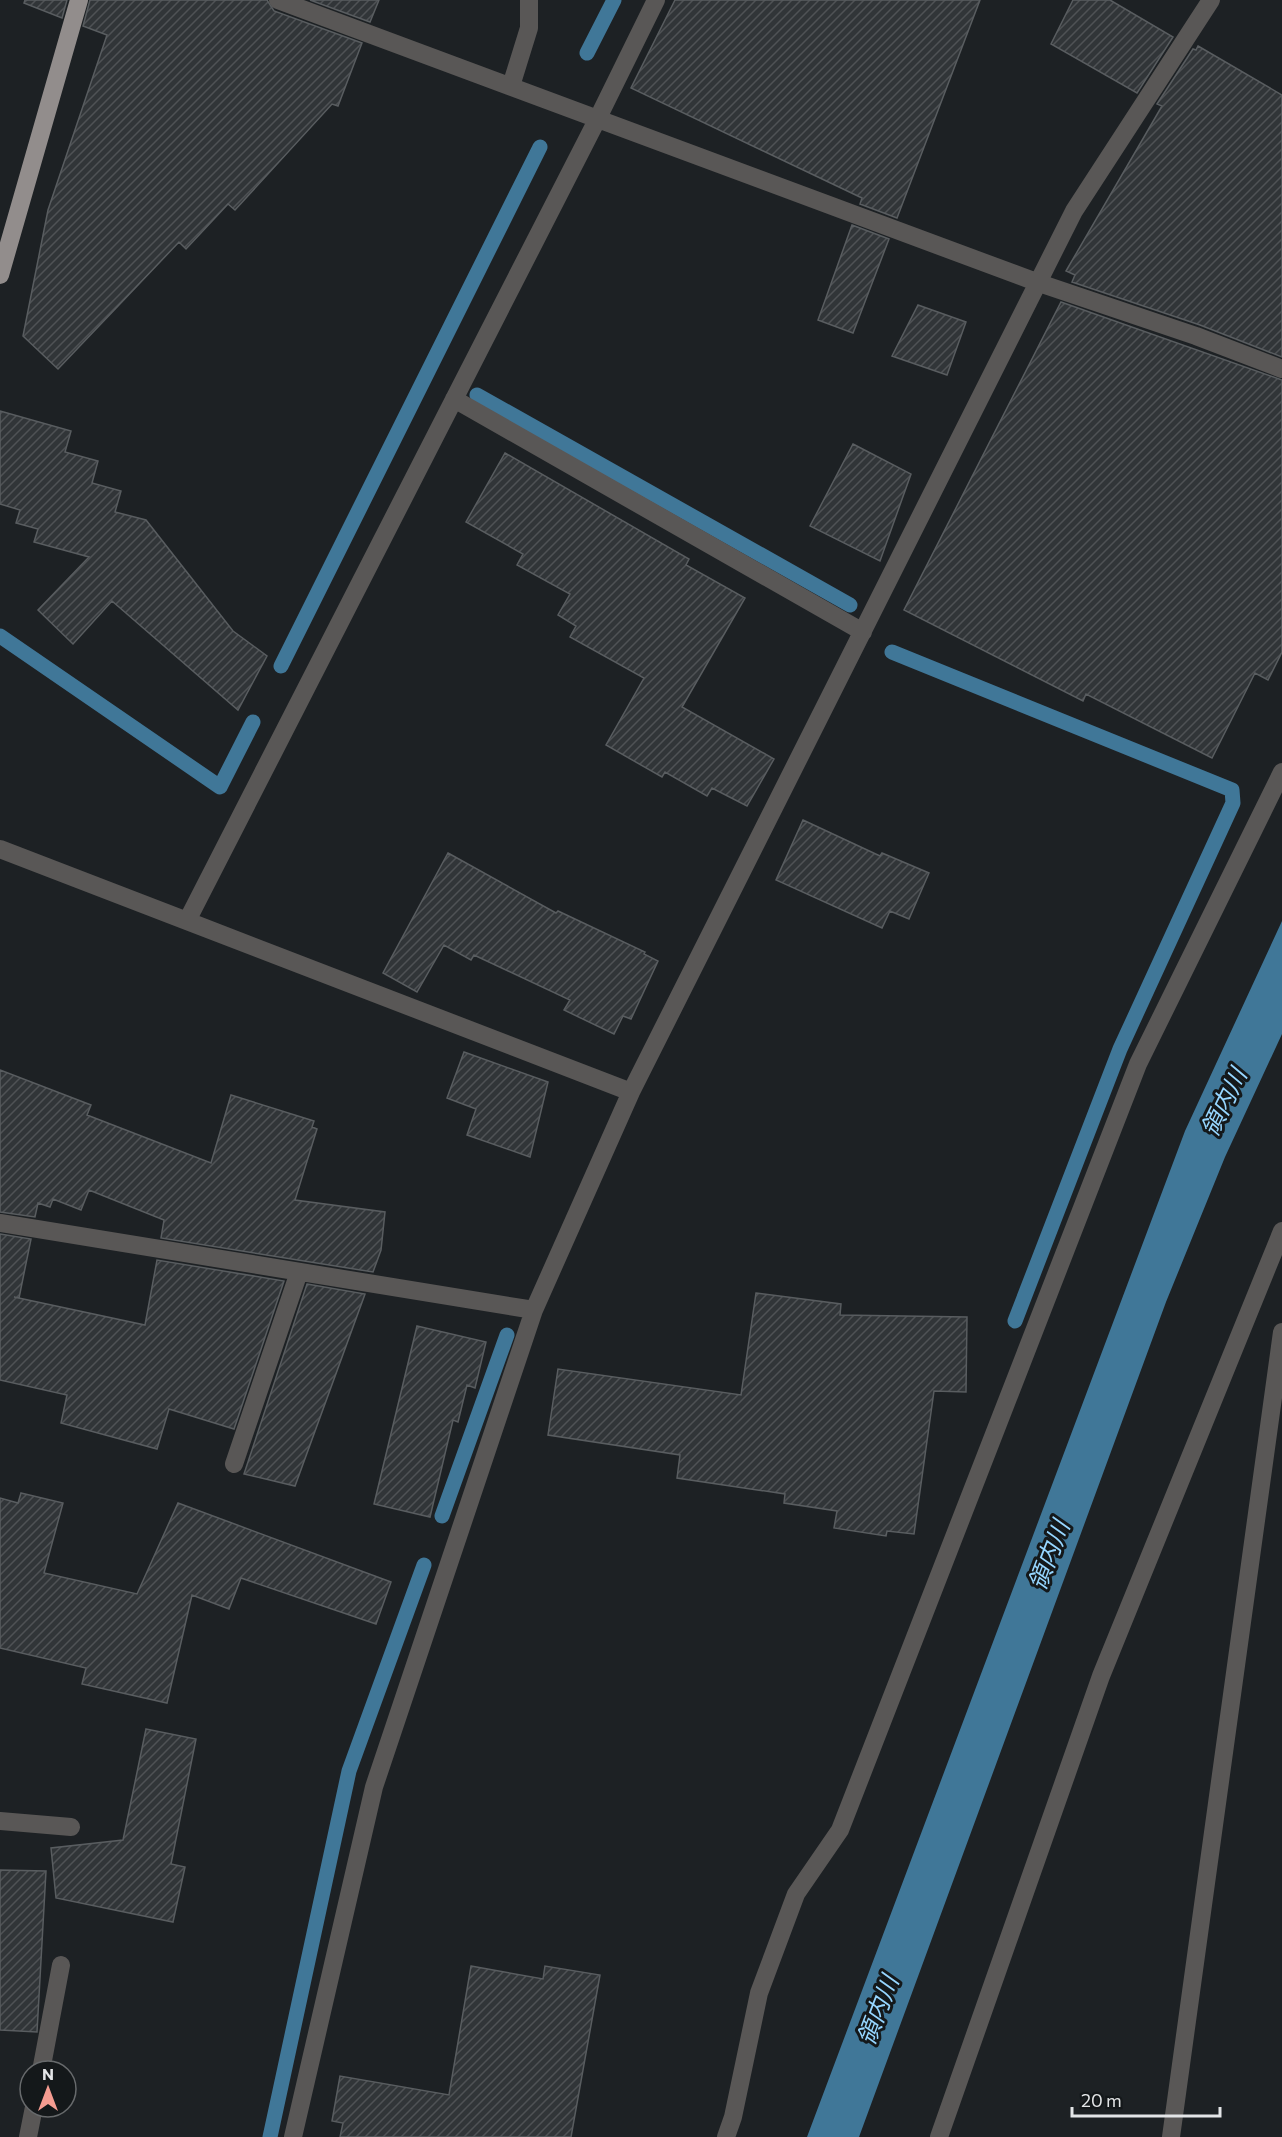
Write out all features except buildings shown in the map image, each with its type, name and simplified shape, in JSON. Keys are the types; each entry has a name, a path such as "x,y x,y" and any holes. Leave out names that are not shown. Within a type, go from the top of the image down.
{"main road":[{"path":"0,275 80,0"}],"street":[{"path":"278,0 1039,283 1196,336 1282,369"},
{"path":"511,86 529,28 530,0"},
{"path":"187,921 598,118 656,0"},
{"path":"293,2137 374,1787 534,1310 631,1092 1074,211 1211,0"},
{"path":"454,399 863,632"},
{"path":"726,2137 733,2117 759,1993 796,1894 840,1830 1138,1064 1282,772"},
{"path":"0,849 631,1092"},
{"path":"0,1223 534,1310"},
{"path":"939,2137 1101,1676 1282,1231"},
{"path":"234,1464 299,1272"},
{"path":"1171,2137 1282,1332"},
{"path":"0,1821 71,1827"},
{"path":"42,2059 61,1965"},
{"path":"28,2137 32,2119"}],"water":[{"name":"領内川","path":"1282,921 1282,1034 1225,1157 1166,1302 859,2137 807,2137 1185,1131"}],"waterway":[{"path":"587,53 614,0"},
{"path":"281,666 540,147"},
{"path":"477,395 850,605"},
{"path":"0,636 220,787 253,722"},
{"path":"892,652 1232,790 1233,803 1120,1049 1015,1321"},
{"path":"442,1516 507,1335"},
{"path":"270,2137 349,1771 424,1565"}]}
